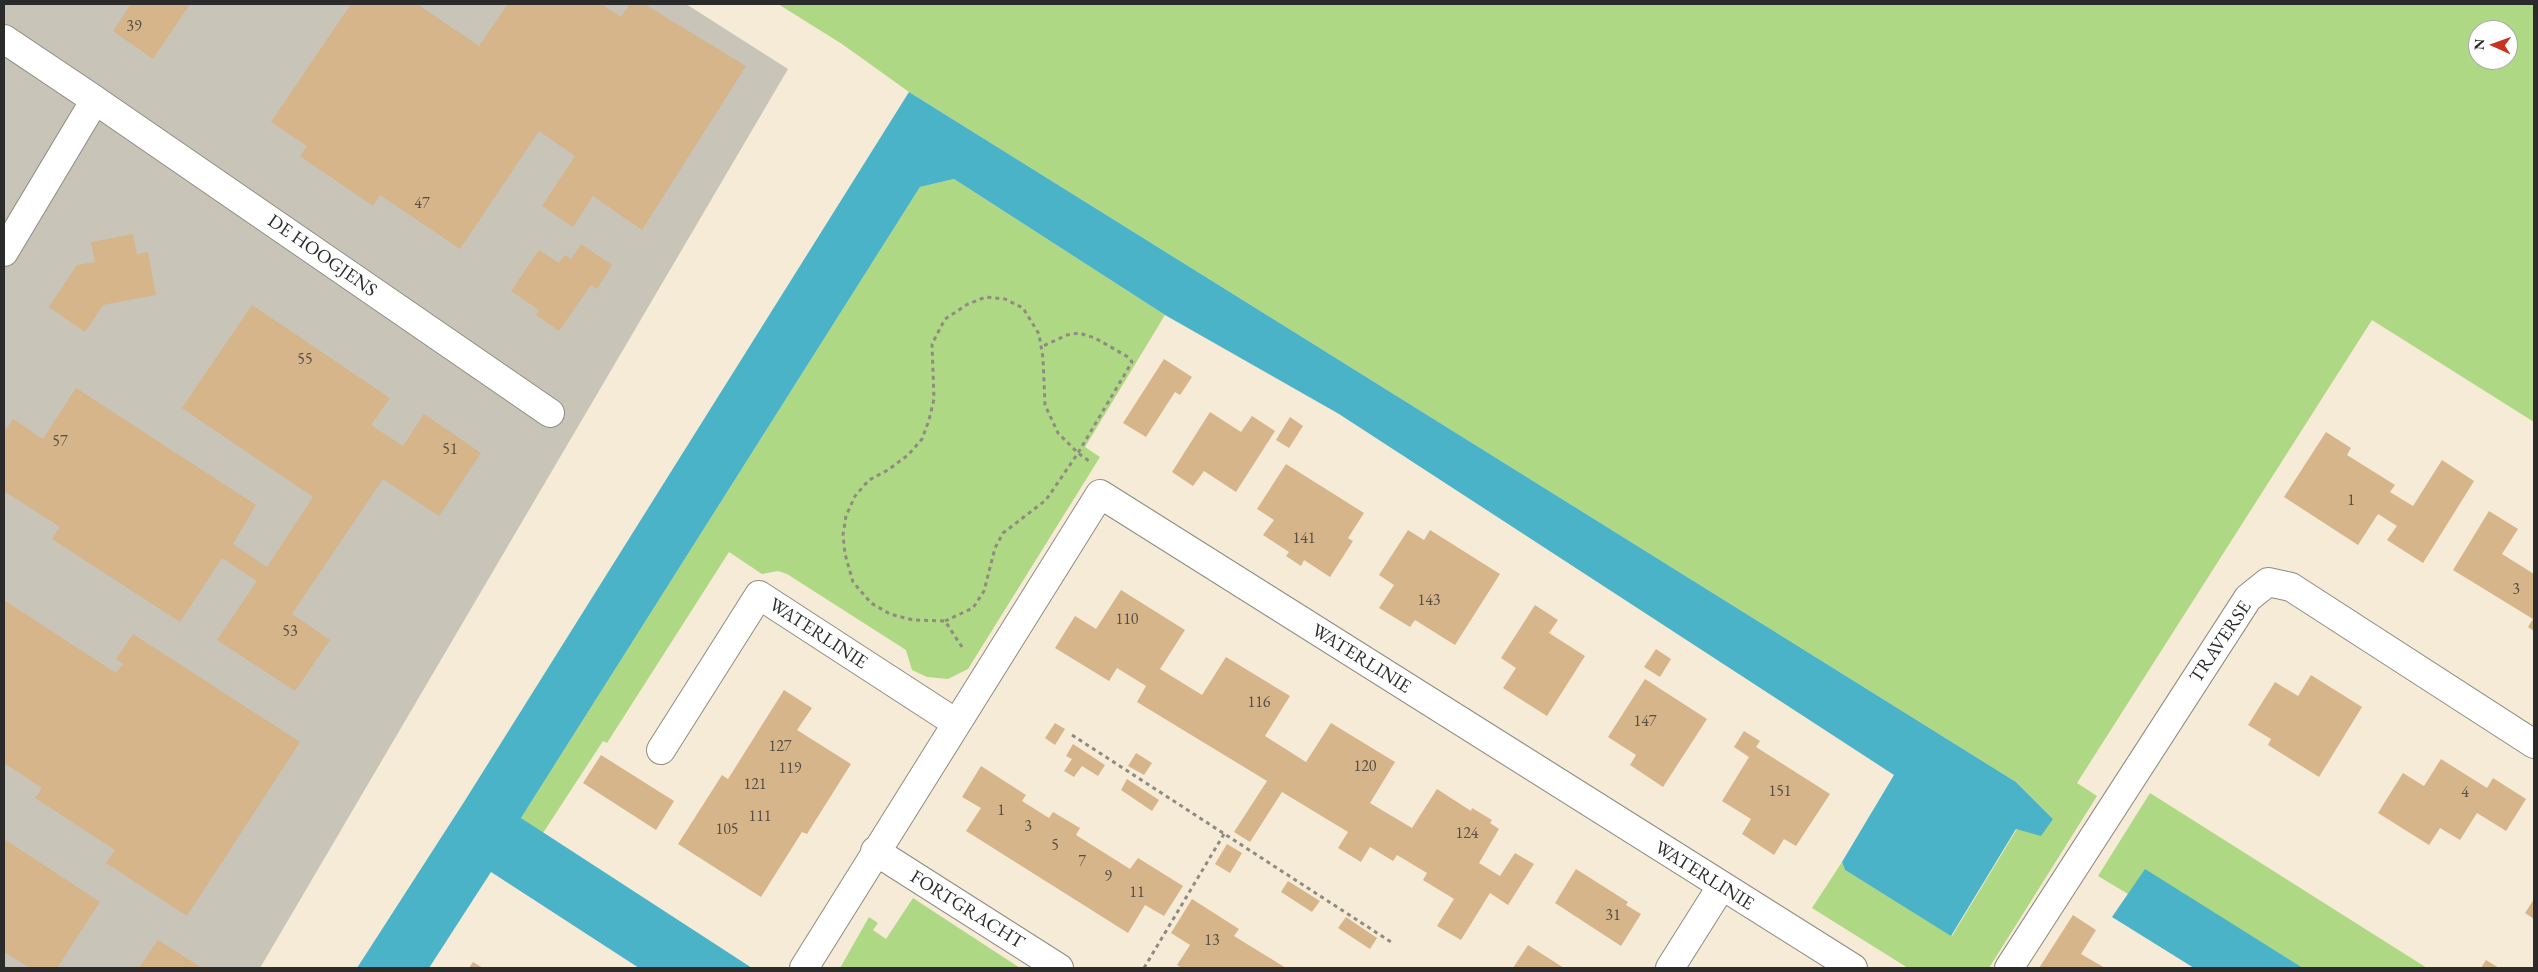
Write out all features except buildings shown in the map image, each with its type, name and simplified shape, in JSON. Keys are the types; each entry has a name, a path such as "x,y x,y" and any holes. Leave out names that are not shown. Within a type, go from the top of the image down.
{"street":[{"name":"DE HOOGJENS","path":"4,39 550,413"},
{"path":"4,252 95,100"},
{"path":"806,966 875,851 1100,494"},
{"name":"WATERLINIE","path":"1100,494 1721,887 1853,968"},
{"name":"TRAVERSE","path":"2009,968 2248,598 2268,582 2291,587 2534,744"},
{"name":"WATERLINIE","path":"661,750 759,596 956,723"},
{"name":"FORTGRACHT","path":"875,851 1059,968"},
{"path":"1670,968 1721,887"}],"path":[{"path":"1041,347 1067,335 1080,333 1095,338 1128,357 1132,362 1078,453 1046,500 1004,533 995,548 984,591 973,608 945,621 913,620 890,614 871,603 853,582 845,554 843,535 846,516 855,496 869,480 888,470 908,455 922,439 934,399 932,344 945,319 968,304 986,298 1005,299 1023,308 1039,334 1045,405 1058,434 1078,453 1101,468 1100,494"},
{"path":"945,621 962,648 989,670"},
{"path":"1072,735 1392,942"},
{"path":"1144,968 1224,834"}],"shaded area":[{"path":"4,4 686,4 788,69 260,968 4,968"}],"green space":[{"path":"778,4 2534,4 2534,422 2372,320 2077,783 2097,796 1989,968 1908,968 1812,908 1842,862 1845,870 1952,936 2017,829 2053,819 2016,782 909,92 842,44"},
{"path":"954,179 1165,315 1085,447 1100,457 968,669 948,679 927,677 912,670 906,650 787,574 778,571 762,574 729,552 607,743 603,741 543,833 521,818 920,187"},
{"path":"2150,793 2427,968 2303,968 2145,870 2128,894 2098,876"},
{"path":"913,898 1020,968 840,968 869,917 878,923 873,930 886,939"}],"water":[{"path":"909,92 2016,782 2053,819 2041,836 2016,829 1951,936 1845,870 1842,862 1894,775 1339,414 1165,315 954,179 920,187 521,818 752,968 639,968 491,872 429,968 357,968 464,802"},
{"path":"2145,869 2303,968 2194,968 2112,917"}]}
